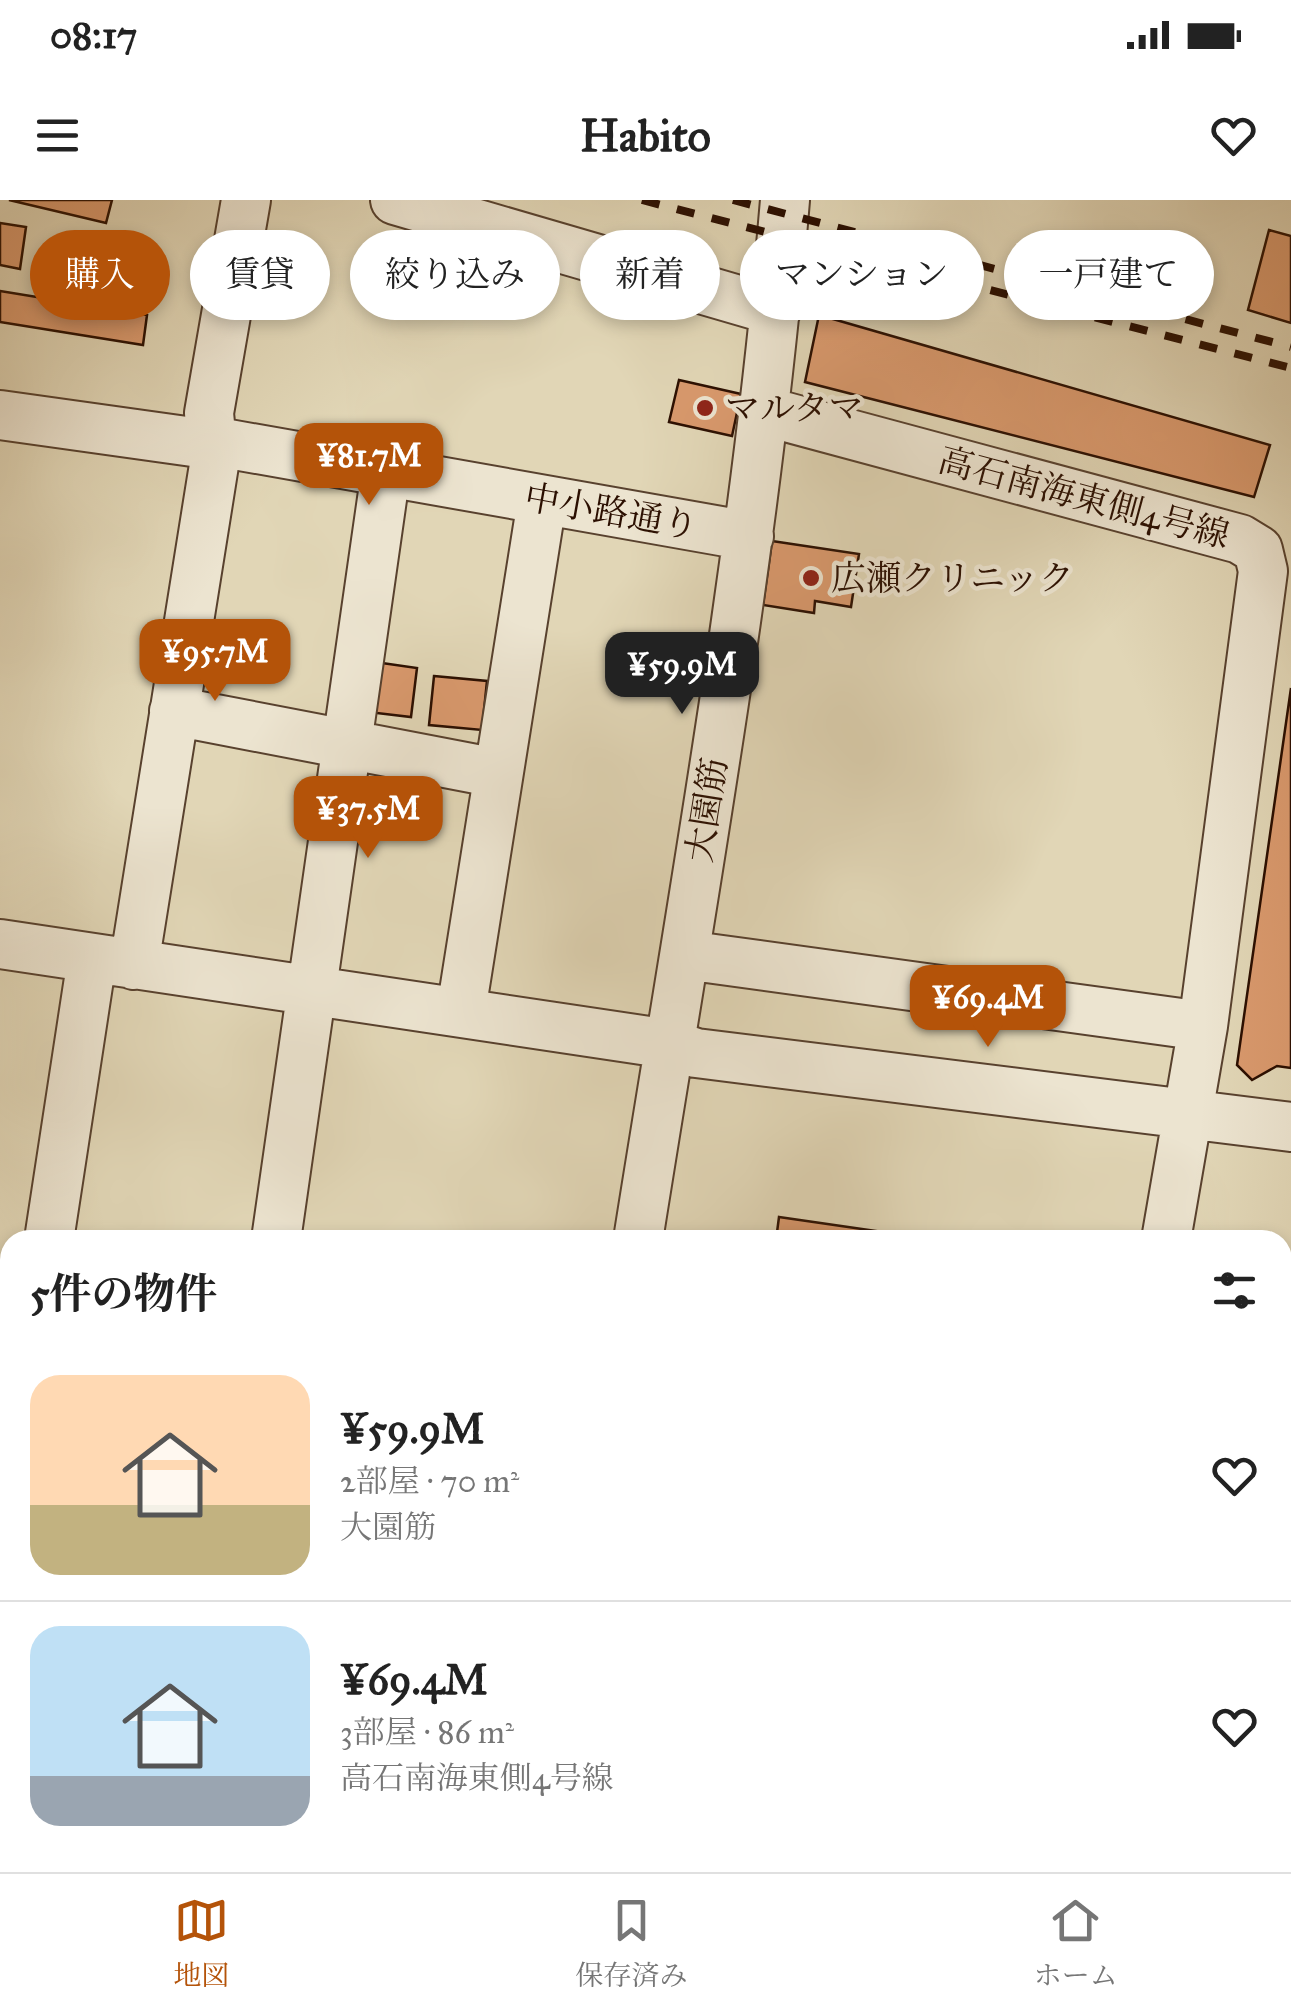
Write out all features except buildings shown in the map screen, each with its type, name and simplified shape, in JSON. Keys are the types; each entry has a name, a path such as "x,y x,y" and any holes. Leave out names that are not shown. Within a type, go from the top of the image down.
{"street":[{"path":"51,1230 174,711 214,466 209,413 246,200"},
{"path":"395,200 740,301"},
{"name":"大園筋","path":"783,230 786,200"},
{"name":"大園筋","path":"640,1230 749,536 775,320"},
{"name":"高石南海東側4号線","path":"764,411 1240,539 1258,550 1273,631 1168,1230"},
{"name":"中小路通り","path":"0,415 193,442 212,441 749,536"},
{"path":"277,1230 386,471"},
{"path":"461,1011 542,501"},
{"path":"174,711 497,773"},
{"path":"0,944 461,1011 669,1044 696,1053 1291,1126"},
{"path":"684,956 1202,1026"}],"railway":[{"path":"642,200 1291,368"},
{"path":"733,200 1291,347"}],"place":[{"name":"マルタマ","path":"705,408"},
{"name":"広瀬クリニック","path":"811,578"}]}
